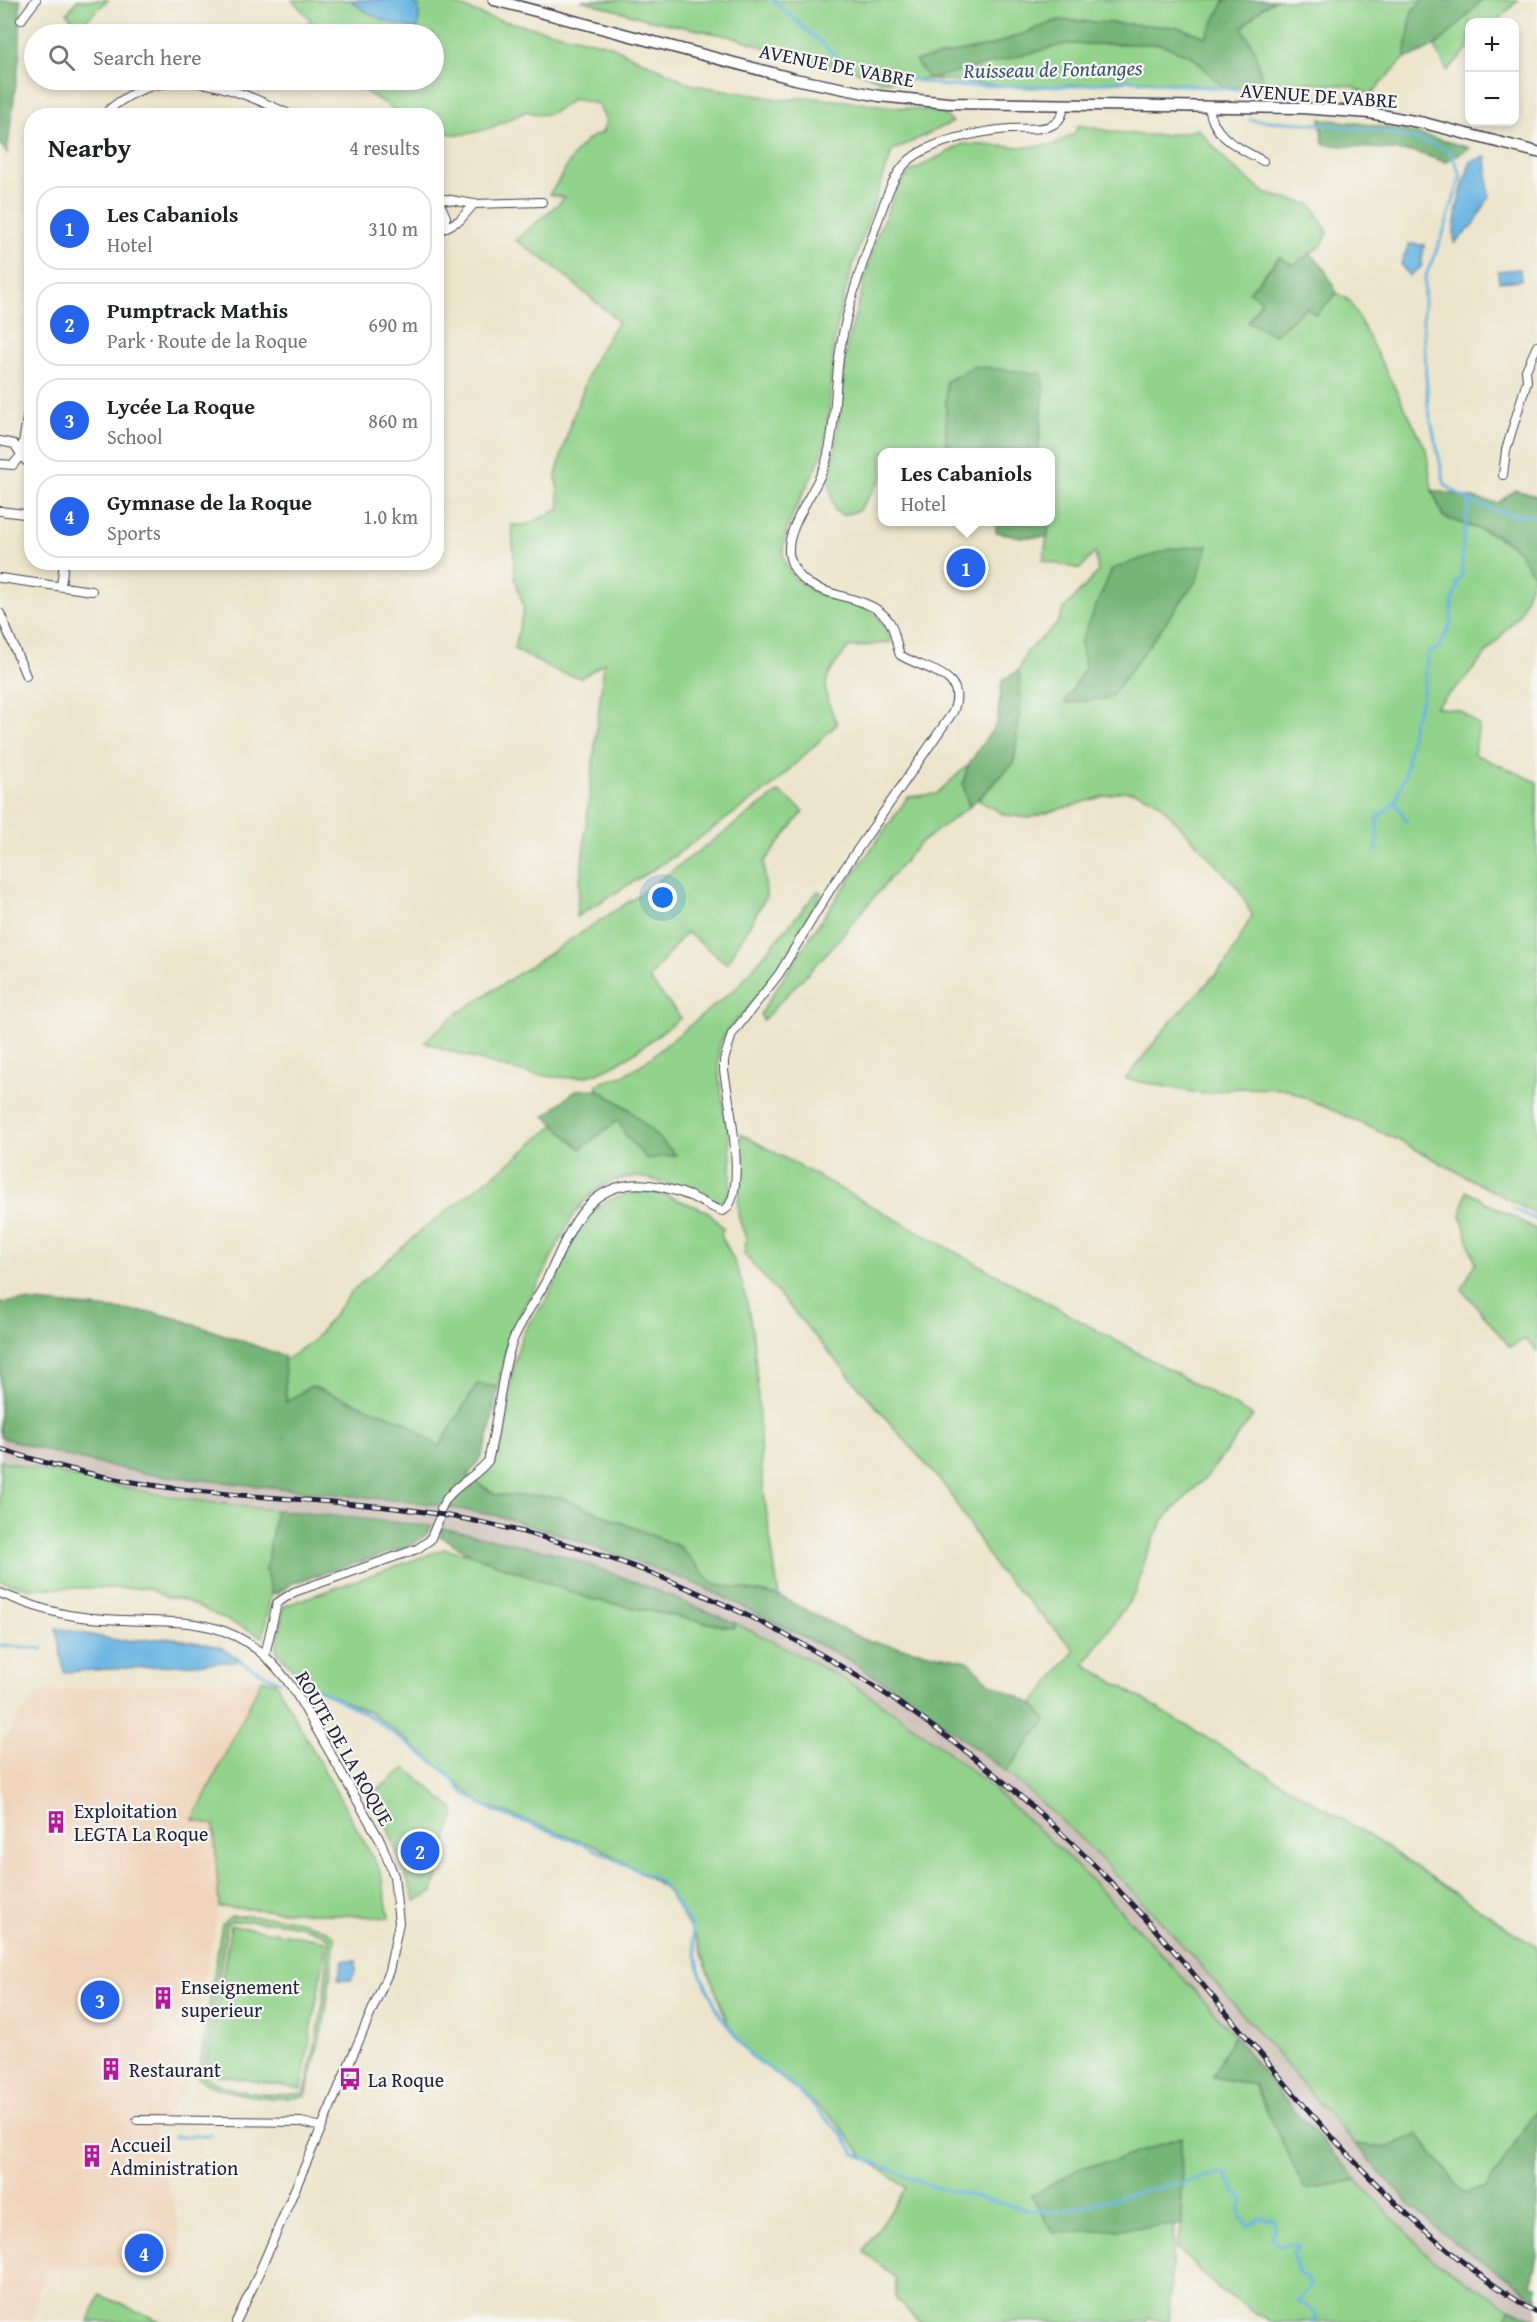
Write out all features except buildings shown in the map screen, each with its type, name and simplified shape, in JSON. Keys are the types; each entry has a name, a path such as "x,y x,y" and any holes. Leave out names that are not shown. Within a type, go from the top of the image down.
{"main road":[{"name":"AVENUE DE VABRE","path":"494,0 795,79 879,96 948,103 1209,107 1370,113 1433,125 1537,152"}],"street":[{"path":"21,20 36,0"},
{"path":"113,108 138,90"},
{"path":"237,90 276,108"},
{"path":"441,1509 445,1497 478,1474 488,1461 513,1341 548,1278 572,1225 588,1205 607,1192 628,1185 650,1185 690,1196 716,1209 723,1211 729,1208 735,1194 734,1141 724,1060 732,1034 779,974 833,885 952,712 958,698 957,688 943,675 900,655 890,621 874,607 814,588 801,578 790,558 792,532 821,478 832,441 840,346 854,287 893,181 908,161 938,145 986,131 1053,125 1064,111 1064,104"},
{"path":"1209,107 1211,122 1226,139 1263,161"},
{"path":"444,199 474,204 542,202"},
{"path":"444,228 460,220 474,204"},
{"path":"1503,476 1506,450 1527,381 1526,370 1537,346"},
{"path":"0,464 13,465 21,454 24,436"},
{"path":"0,441 14,444 24,456"},
{"path":"0,511 24,514"},
{"path":"61,586 63,570"},
{"path":"0,578 92,591"},
{"path":"0,613 27,676"},
{"path":"0,640 8,633"},
{"path":"265,1655 277,1603 294,1592 417,1549 430,1540 439,1520"},
{"name":"ROUTE DE LA ROQUE","path":"0,1593 45,1610 77,1617 193,1622 219,1628 265,1655 285,1676 297,1695 381,1842 394,1875 399,1923 389,1971 236,2322"},
{"path":"137,2120 301,2122 322,2127"}],"shaded area":[{"path":"0,1437 65,1456 147,1474 360,1495 498,1516 628,1557 699,1585 844,1657 908,1697 1039,1799 1156,1915 1410,2205 1452,2241 1537,2298 1537,2321 1434,2261 1340,2163 1277,2091 1234,2035 1112,1900 999,1793 938,1744 876,1699 735,1623 488,1537 416,1523 236,1506 74,1477 0,1461"},
{"path":"262,1679 193,1820 214,1825 219,1907 183,2093 154,2128 181,2235 180,2268 46,2267 32,2322 0,2322 0,1745 39,1691"}],"green space":[{"path":"0,0 20,0 20,51 7,153 0,144"},
{"path":"77,0 108,0 82,24 75,24 67,13"},
{"path":"292,0 446,0 487,17 609,45 693,85 785,100 807,97 940,112 953,122 892,151 844,294 832,357 825,443 816,468 789,523 783,550 785,562 795,578 808,588 873,613 884,625 891,642 848,648 832,669 826,684 828,700 837,724 771,787 667,861 576,917 604,663 581,678 555,671 514,649 524,608 515,579 512,525 526,525 560,509 556,475 570,425 593,362 618,321 558,270 516,240 565,198 549,194 577,150 592,137 602,133 606,121 598,104 573,99 551,113 540,115 527,111 472,133 444,132 444,108 392,108 363,90 444,90 444,24 306,24 311,20"},
{"path":"581,0 1225,0 1206,37 1178,27 1059,20 993,45 915,61 1002,59 1066,44 1161,44 1193,57 1224,88 1143,80 1031,88 929,79 881,81 832,61 829,69 737,38 646,19"},
{"path":"1225,0 1275,0 1263,7 1242,28 1254,48 1264,87 1224,88 1193,57 1161,44 1066,44 929,79 915,61 993,45 1059,20 1178,27 1206,37"},
{"path":"1275,0 1423,0 1412,11 1405,58 1370,95 1352,86 1297,82 1287,88 1264,87 1254,48 1242,28 1263,7"},
{"path":"1423,0 1482,0 1438,43 1417,55 1405,58 1412,11"},
{"path":"1482,0 1518,0 1500,18 1465,18 1465,52 1447,71 1435,47"},
{"path":"1320,119 1396,129 1470,148 1445,162 1415,152 1323,144"},
{"path":"1079,125 1123,133 1154,135 1184,133 1198,129 1231,166 1267,194 1312,205 1328,233 1321,246 1293,265 1279,257 1250,291 1262,299 1274,335 1307,307 1316,314 1337,293 1350,301 1426,449 1432,490 1443,517 1494,535 1518,550 1534,574 1520,613 1465,679 1435,707 1459,710 1479,725 1474,754 1537,782 1537,1215 1402,1142 1286,1089 1236,1088 1203,1094 1126,1079 1166,1027 1228,961 1252,915 1238,888 1157,801 1138,793 1122,791 1029,818 1005,815 978,800 1014,763 1021,703 1019,670 1027,651 1057,624 1064,609 1098,572 1095,552 1080,569 1043,561 1049,526 1055,526 1055,448 1038,448 1044,390 946,382 946,448 878,448 878,484 858,511 842,515 835,511 827,473 835,453 847,345 877,235 899,186 910,172 963,144 1022,147 1054,145 1074,134","holes":["1112,569 1110,698 1065,703 1085,668 1081,641"]},
{"path":"1310,253 1324,268 1337,293 1316,315 1306,307 1274,335 1248,322 1262,300 1249,292 1280,257 1293,265"},
{"path":"973,366 1042,374 1044,390 1038,448 946,448 946,382"},
{"path":"1432,490 1498,503 1515,490 1537,496 1537,575 1530,570 1520,552 1510,543 1444,517"},
{"path":"996,526 1049,526 1047,537 1021,537 996,532"},
{"path":"1208,545 1197,580 1110,698 1064,703 1085,669 1081,641 1112,569 1170,549"},
{"path":"1019,670 1021,703 1014,763 969,807 963,784 968,765 997,723 1002,681"},
{"path":"968,765 963,784 969,807 919,844 826,954 763,1020 760,1014 824,916 908,797 936,794"},
{"path":"779,792 804,811 764,862 766,897 727,964 686,932 649,979 681,1018 640,1048 597,1073 579,1077 558,1077 510,1069 424,1042 455,1015 636,897"},
{"path":"818,891 822,893 784,960 759,995 725,1034 720,1044 718,1063 731,1166 730,1185 725,1202 705,1200 657,1181 633,1177 615,1180 587,1198 567,1226 514,1325 498,1387 477,1384 439,1448 406,1422 286,1403 284,1361 315,1339 352,1291 423,1229 517,1157 555,1124 581,1148 618,1120 626,1136 629,1109 597,1089 597,1084 622,1076 644,1063 737,987"},
{"path":"597,1089 629,1109 676,1155 647,1159 626,1136 618,1120 581,1149 545,1116 576,1090"},
{"path":"741,1134 1253,1416 1208,1475 1164,1519 1147,1553 1136,1592 1084,1664 1360,1830 1537,1947 1537,2109 1487,2187 1464,2194 1418,2134 1387,2148 1355,2144 1145,1904 1054,1814 1006,1772 1046,1720 1033,1704 1075,1650 996,1568 947,1489 744,1254 746,1239 738,1216"},
{"path":"654,1191 707,1211 723,1228 721,1236 735,1263 745,1292 755,1356 763,1482 779,1596 712,1583 680,1547 560,1497 496,1495 476,1482 493,1465 500,1452 518,1347 522,1336 547,1298 582,1224 593,1211 608,1201 628,1194"},
{"path":"1466,1191 1537,1230 1537,1351 1526,1339 1510,1347 1462,1289 1475,1263 1461,1216"},
{"path":"24,1301 155,1313 179,1319 284,1356 286,1402 311,1386 406,1422 439,1447 477,1384 498,1387 492,1423 485,1446 475,1467 467,1476 496,1495 560,1497 680,1547 712,1583 779,1596 864,1640 968,1661 990,1683 1033,1704 1046,1720 1006,1772 908,1697 844,1657 699,1585 562,1535 498,1516 429,1504 147,1474 65,1456 0,1437 0,1303"},
{"path":"0,1461 172,1496 276,1510 266,1570 271,1592 263,1637 184,1600 166,1597 147,1588 29,1588 0,1581"},
{"path":"276,1510 432,1526 426,1535 411,1546 293,1583 276,1594 271,1592 266,1570"},
{"path":"442,1528 556,1553 638,1583 735,1623 734,1628 590,1599 470,1554 440,1536"},
{"path":"444,1549 470,1554 590,1599 734,1628 735,1623 843,1679 928,1737 976,1775 1067,1856 1152,1944 1234,2035 1213,2077 1254,2085 1305,2189 1357,2180 1434,2261 1511,2308 1503,2322 1269,2322 1216,2287 1176,2247 1182,2225 1181,2137 1111,2162 1082,2167 1064,2178 1162,2226 1174,2225 1169,2322 1148,2318 1146,2322 919,2322 896,2299 896,2278 863,2251 906,2188 863,2156 834,2119 746,2051 727,2022 697,1940 666,1888 598,1847 481,1804 432,1760 371,1713 306,1684 276,1650 284,1606"},
{"path":"262,1679 275,1682 381,1872 389,1918 219,1907 214,1825 193,1820"},
{"path":"406,1768 455,1811 433,1892 415,1901 374,1792"},
{"path":"231,1916 284,1918 310,1924 333,1935 335,1939 325,2017 306,2096 281,2098 250,2096 220,2089 198,2078 222,1924","holes":["231,1921 296,1925 330,1939 321,2016 306,2089 303,2093 278,2095 251,2093 225,2086 203,2075 227,1925"]},
{"path":"231,1925 327,1941 301,2089 206,2073"},
{"path":"1234,2035 1277,2091 1357,2180 1305,2190 1255,2085 1213,2077"},
{"path":"1537,2109 1537,2255 1531,2284 1537,2286 1537,2298 1452,2241 1410,2205 1355,2144 1387,2148 1418,2134 1464,2194 1487,2187"},
{"path":"1181,2137 1182,2225 1054,2233 1031,2196 1082,2167 1111,2162"},
{"path":"100,2295 162,2322 88,2322"},
{"path":"1511,2308 1537,2321 1537,2322 1503,2322"}],"water":[{"path":"351,0 409,0 419,7 418,24 397,24 358,6"},
{"path":"1486,157 1489,197 1473,226 1454,243 1461,191 1471,161"},
{"path":"1409,244 1424,245 1421,267 1409,276 1401,264"},
{"path":"1520,269 1521,280 1499,282 1498,271"},
{"path":"56,1628 121,1641 173,1638 220,1647 242,1661 64,1672"},
{"path":"343,1960 356,1961 356,1970 351,1980 338,1980"}],"waterway":[{"name":"Ruisseau de Fontanges","path":"772,0 848,66"},
{"name":"Ruisseau de Fontanges","path":"868,71 945,86 1077,86 1126,80 1239,90"},
{"name":"Ruisseau de Fontanges","path":"1250,120 1352,127 1426,142 1450,151 1461,176 1443,234 1425,278 1423,321 1428,407 1445,485 1489,508 1511,514 1537,517"},
{"path":"1377,851 1377,819 1395,802 1405,775 1413,723 1422,699 1428,652 1437,649 1451,622 1452,600 1458,587 1456,583 1462,576 1462,549 1469,502"},
{"path":"1395,802 1407,822"},
{"path":"1514,1209 1537,1220"},
{"path":"0,1645 43,1649"},
{"path":"239,1661 280,1682"},
{"path":"305,1682 371,1717 446,1772 464,1793 494,1811 579,1842 660,1881 690,1924 700,1973 721,2017 750,2055 790,2083 843,2135 855,2154 927,2185 1029,2210 1058,2212 1217,2174 1226,2174 1236,2193 1244,2200 1240,2211 1245,2223 1248,2226 1261,2218 1274,2220 1275,2227 1271,2237 1280,2246 1295,2244 1299,2247 1292,2252 1298,2273 1306,2277 1311,2287 1297,2301 1313,2310 1317,2318 1311,2322"},
{"path":"174,2137 211,2135"}],"railway":[{"path":"0,1449 73,1470 147,1484 225,1494 418,1511 488,1524 557,1541 625,1563 692,1590 757,1620 820,1654 881,1691 939,1731 1006,1784 1070,1841 1158,1933 1306,2108 1391,2198 1436,2240 1485,2279 1537,2313"}],"place":[{"name":"Les Cabaniols","path":"966,568"},
{"name":"Exploitation LEGTA La Roque","path":"56,1822"},
{"name":"Pumptrack Mathis","path":"420,1851"},
{"name":"Enseignement superieur","path":"163,1998"},
{"name":"Lycée La Roque","path":"100,2000"},
{"name":"Restaurant","path":"111,2069"},
{"name":"La Roque","path":"350,2079"},
{"name":"Accueil Administration","path":"92,2156"},
{"name":"Gymnase de la Roque","path":"144,2253"}]}
